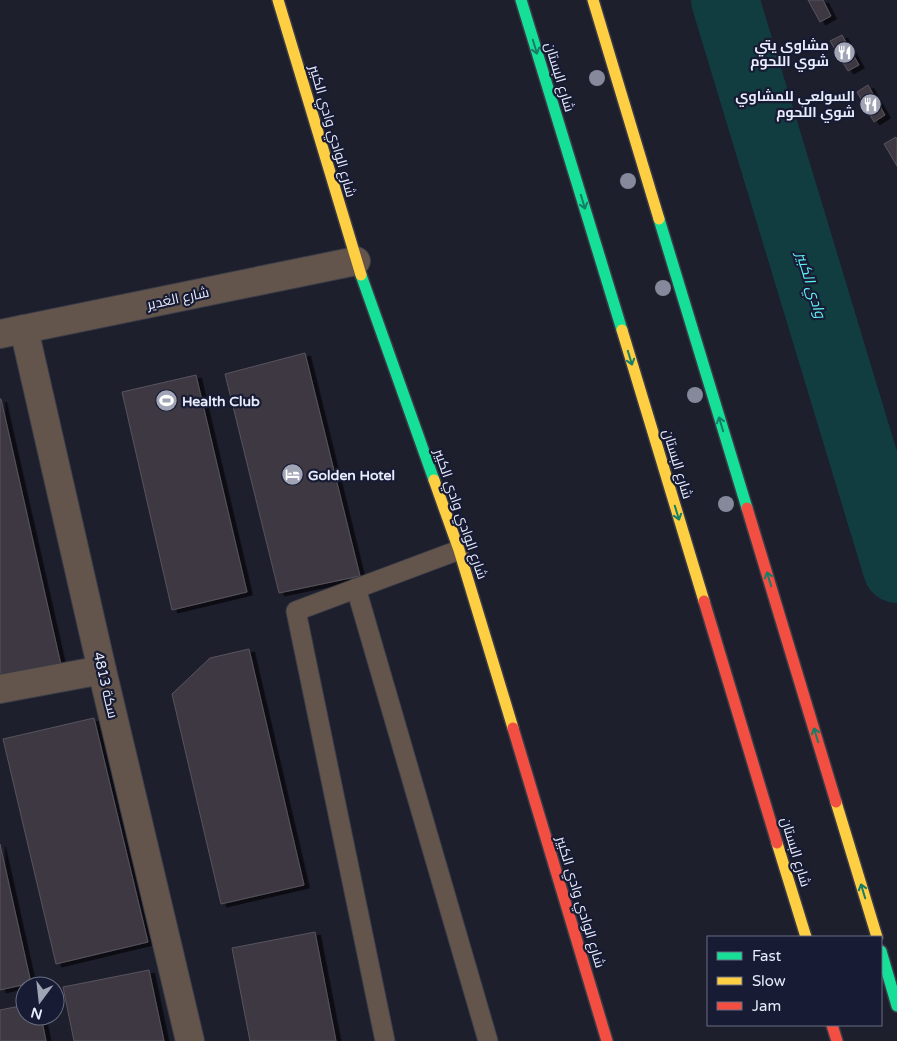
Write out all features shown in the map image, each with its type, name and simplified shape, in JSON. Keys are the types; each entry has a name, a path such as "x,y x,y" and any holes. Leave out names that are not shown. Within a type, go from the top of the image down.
{"main road":[{"name":"شارع الوادي وادي الكبير","path":"278,0 356,261 459,550 607,1041"},
{"name":"شارع البستان","path":"521,0 806,936"},
{"path":"593,0 876,936"},
{"path":"882,954 897,1006"},
{"path":"832,1026 837,1041"}],"street":[{"name":"شارع الغدير","path":"12,332 356,261"},
{"name":"سكة 4813","path":"12,332 102,670 190,1041"},
{"path":"0,689 102,670"}],"lane":[{"path":"385,1041 296,611 459,550"},
{"path":"356,588 488,1041"}],"building":[{"path":"808,0 823,0 831,16 820,22"},
{"name":"مشاوي يتي شوي اللحوم","path":"842,35 859,65 848,71 830,41"},
{"name":"السولعي للمشاوي شوي اللحوم","path":"868,85 885,115 874,122 857,92"},
{"path":"896,137 897,140 897,166 884,144"},
{"name":"Golden Hotel","path":"305,353 360,576 279,593 225,374"},
{"path":"196,375 247,592 172,610 122,392"},
{"path":"0,399 61,665 0,678"},
{"path":"249,649 304,885 221,904 172,694 210,658"},
{"path":"94,718 148,942 56,964 3,739"},
{"path":"0,844 29,976 15,976 15,987 0,990"},
{"path":"315,932 336,1041 250,1041 232,948"},
{"path":"149,970 164,1041 74,1041 65,997 65,987"},
{"path":"15,1007 15,1026 43,1026 46,1041 0,1041 0,1010"}],"waterway":[{"name":"وادي الكبير","path":"725,0 897,569"}],"traffic: fast":[{"path":"521,0 622,330"},
{"path":"659,219 747,508"},
{"path":"361,275 434,480"},
{"path":"882,954 897,1006"}],"traffic: slow":[{"path":"278,0 361,275"},
{"path":"593,0 659,219"},
{"path":"622,330 704,601"},
{"path":"434,480 459,550 513,728"},
{"path":"836,802 877,936"},
{"path":"777,843 806,936"}],"traffic: jam":[{"path":"747,508 836,802"},
{"path":"704,601 777,843"},
{"path":"513,728 607,1041"},
{"path":"832,1026 837,1041"}],"place":[{"name":"مشاوي يتي شوي اللحوم","path":"845,53"},
{"name":"السولعي للمشاوي شوي اللحوم","path":"871,104"},
{"name":"Health Club","path":"166,401"},
{"name":"Golden Hotel","path":"292,475"}]}
